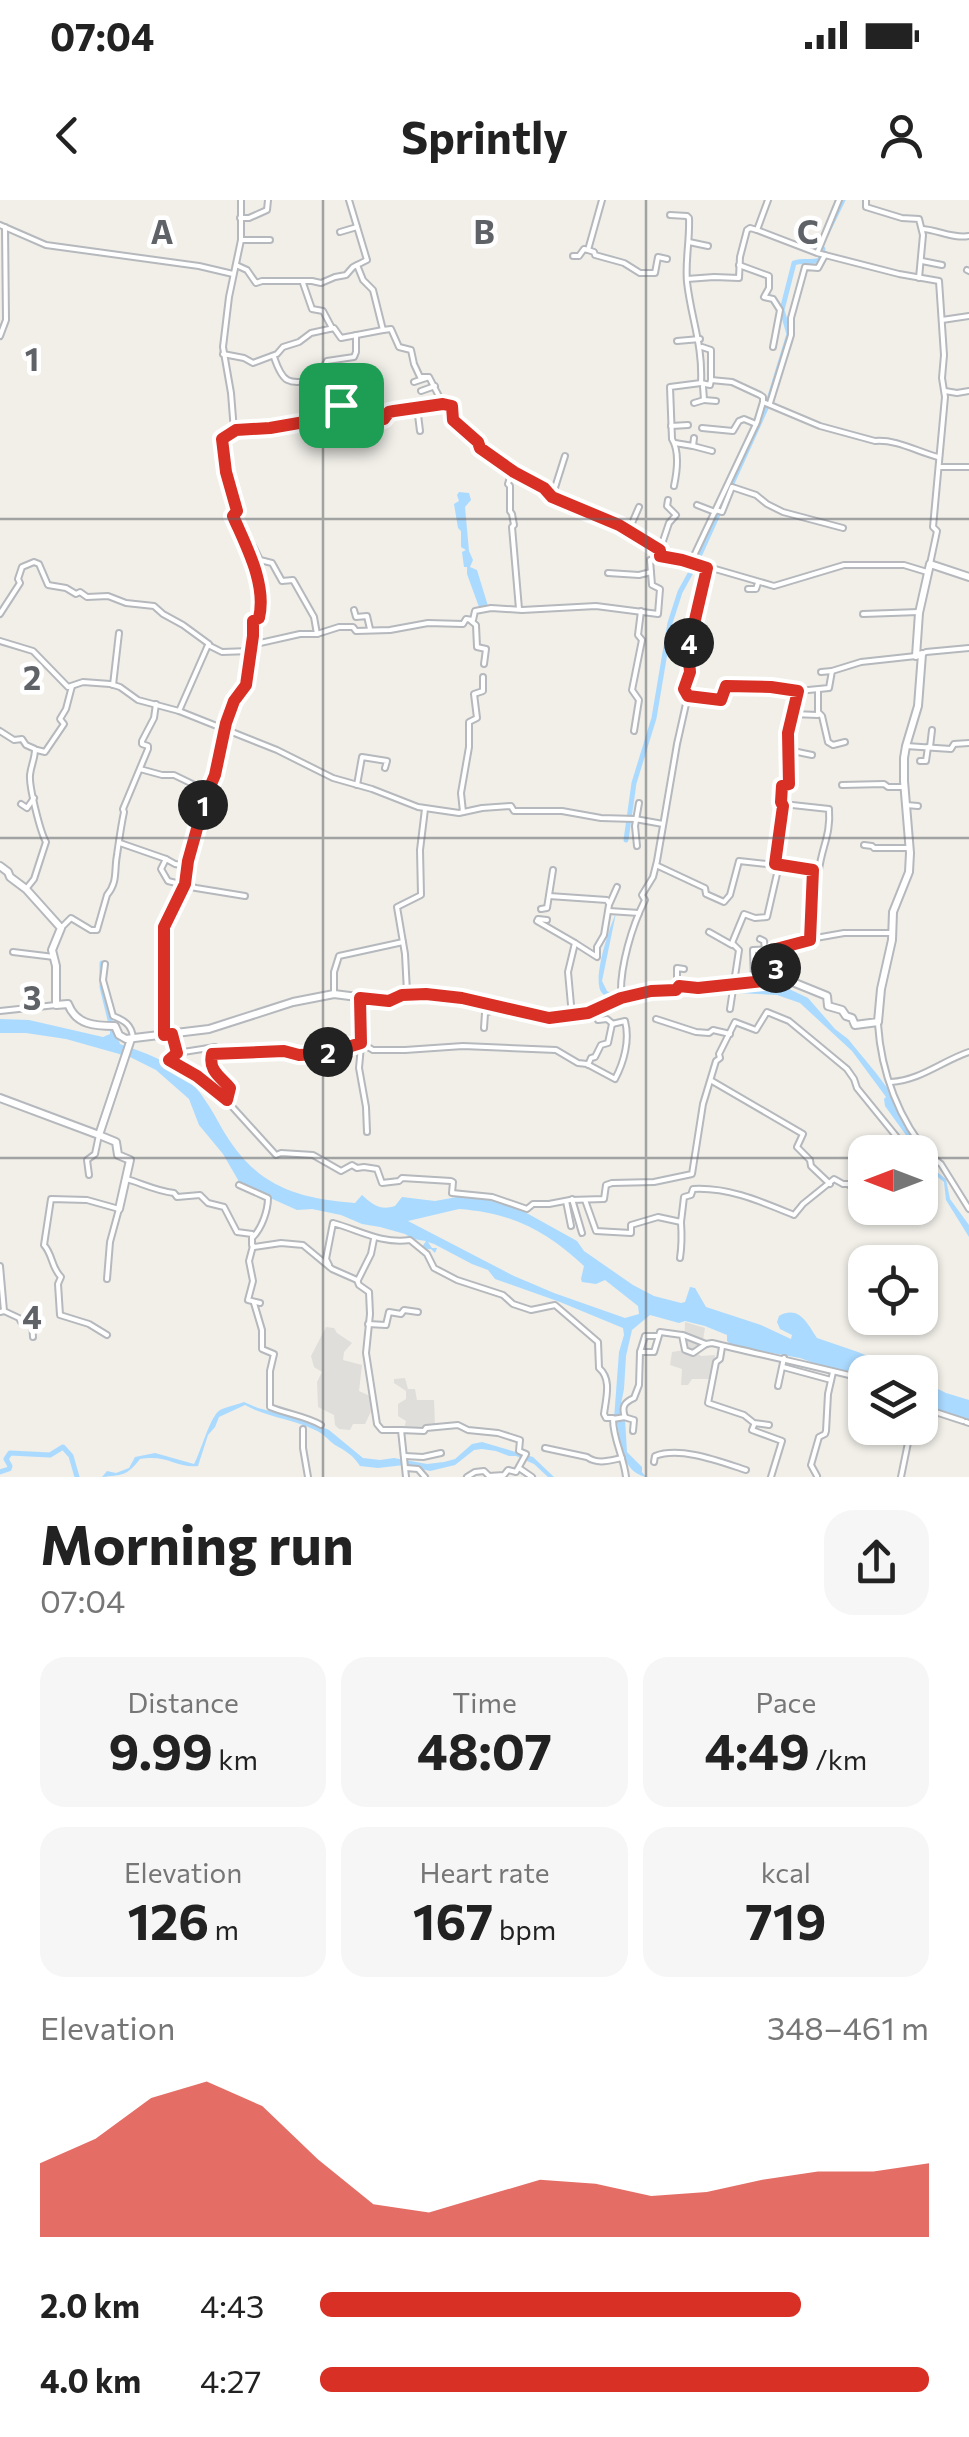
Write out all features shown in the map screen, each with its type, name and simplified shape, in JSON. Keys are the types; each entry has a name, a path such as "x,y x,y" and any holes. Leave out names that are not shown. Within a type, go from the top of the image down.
{"street":[{"path":"234,431 223,354 228,298 241,240 240,200"},
{"path":"240,218 268,210 268,200"},
{"path":"236,265 256,283 321,284 335,276 346,276 367,260 349,200"},
{"path":"588,250 602,200"},
{"path":"756,230 768,200"},
{"path":"691,563 766,403 791,334 791,318 805,267 818,268 839,200"},
{"path":"866,200 865,206 902,218 918,218 922,230 919,278"},
{"path":"670,215 688,217 687,279 700,339 704,400"},
{"path":"0,336 6,320 2,226 46,244 233,274"},
{"path":"340,232 357,227"},
{"path":"687,279 739,278 750,228 821,254 939,281 945,390 933,525 938,530 920,612 918,706 906,746 909,872 893,912 893,933 878,1009 881,1058 913,1135"},
{"path":"922,230 969,236"},
{"path":"241,240 270,240"},
{"path":"688,242 708,246"},
{"path":"573,256 588,250 645,274 655,273 658,257 667,259"},
{"path":"920,262 942,265"},
{"path":"357,265 373,290 383,330"},
{"path":"739,265 769,276 764,297 773,299 780,310 773,347"},
{"path":"304,282 312,310 324,311 339,338 390,328 399,348 410,350 420,377 427,377 435,386 443,404"},
{"path":"942,320 969,316"},
{"path":"223,354 253,363 280,353 283,346 299,342 311,333 332,328"},
{"path":"356,335 354,357 325,362 318,380 321,389 332,388 347,413 366,423 384,419 389,412 452,406 453,420 480,448 512,471 544,488 552,497 629,530 660,553 777,586 844,564 904,565 969,577"},
{"path":"678,341 700,339"},
{"path":"674,486 677,469 670,387 710,384 711,350 701,347"},
{"path":"273,355 288,382 318,380"},
{"path":"414,382 427,377"},
{"path":"712,380 732,382 760,394 766,403 839,432 876,442 885,440 940,457"},
{"path":"420,391 435,386"},
{"path":"945,390 969,391"},
{"path":"694,403 716,401"},
{"path":"177,1053 168,1034 164,927 185,884 206,790 215,775 234,701 246,685 253,621 260,616 259,579 233,516 237,511 222,438 234,431 316,420 341,405"},
{"path":"417,407 420,431"},
{"path":"702,428 733,431 744,419 756,424"},
{"path":"671,426 688,425"},
{"path":"693,446 694,438"},
{"path":"674,443 712,450"},
{"path":"552,497 565,456"},
{"path":"939,468 969,466"},
{"path":"512,471 508,484 520,610"},
{"path":"698,505 722,512 732,487 756,494 782,512 843,528"},
{"path":"471,621 480,609 596,606 658,614 660,589 652,585 650,560 659,558 669,522 676,515 667,506 668,500"},
{"path":"629,530 638,507"},
{"path":"245,542 253,546 257,558 272,563 282,580 293,580 314,617 317,634"},
{"path":"0,614 20,584 22,567 34,562 39,564 48,585 86,597 108,596 126,603 154,606 222,652 339,627 356,631 394,630 428,623 463,624 466,619 476,625 478,648 486,649 484,664"},
{"path":"620,999 623,970 645,900 642,894 656,865 688,696 684,689 690,672 688,650 707,568"},
{"path":"608,574 639,576 650,572"},
{"path":"748,589 756,589 758,582"},
{"path":"354,610 356,617 367,616 370,629"},
{"path":"634,731 639,700 632,690 642,640 638,635 642,611"},
{"path":"864,614 920,612"},
{"path":"113,685 119,633"},
{"path":"0,640 33,651 64,686 91,682 113,685 131,696 277,750 333,778 424,809 451,813 511,806 514,811 562,812 662,824"},
{"path":"179,712 209,644"},
{"path":"821,672 860,662 969,648"},
{"path":"688,696 721,700 726,686 798,691 830,688 832,671"},
{"path":"464,812 461,793 469,722 477,718 474,694 483,691 483,676"},
{"path":"0,731 45,752 64,724 60,720 72,686"},
{"path":"818,690 818,712 828,742 844,742"},
{"path":"730,1009 735,947 744,914 755,918 767,916 777,865 782,786 789,784 787,750 798,691"},
{"path":"56,1004 52,950 61,928 71,918 97,930 117,876 124,806 148,747 142,743 143,737 154,718 156,704"},
{"path":"792,714 818,712"},
{"path":"920,761 926,761 932,730"},
{"path":"906,746 951,750 954,744 969,743"},
{"path":"26,889 34,879 45,846 30,778 34,749"},
{"path":"787,750 812,755"},
{"path":"357,786 362,757 386,761 385,768"},
{"path":"140,768 174,775 206,790"},
{"path":"842,784 905,787"},
{"path":"21,804 26,808 34,798"},
{"path":"638,846 630,820 639,803"},
{"path":"731,858 819,870 828,838 828,809 783,804"},
{"path":"906,805 918,806"},
{"path":"407,995 397,907 421,894 424,809"},
{"path":"120,843 187,866"},
{"path":"864,845 910,848"},
{"path":"166,859 161,869 168,880 244,896"},
{"path":"656,865 705,888 706,894 724,902 730,896 739,861"},
{"path":"0,866 61,928"},
{"path":"541,909 547,908 553,870"},
{"path":"810,940 813,870"},
{"path":"547,920 537,922 596,958 617,887"},
{"path":"550,896 608,900 609,908"},
{"path":"609,908 639,914"},
{"path":"709,932 735,947 753,950 776,949 832,934 893,933"},
{"path":"760,940 765,949"},
{"path":"334,994 338,956 403,942"},
{"path":"572,1016 568,968 574,943"},
{"path":"776,949 776,978"},
{"path":"753,950 754,982"},
{"path":"13,952 54,957"},
{"path":"88,1175 88,1160 95,1154 132,1032 126,1023 112,1016 103,980 105,964"},
{"path":"668,966 684,968"},
{"path":"0,1011 68,1004 82,1022 111,1026 119,1036 131,1041 210,1030 292,1002 334,994 389,1001 402,995 426,994 494,1004 540,1018 572,1016 651,991 676,990 676,968"},
{"path":"677,986 698,988 776,978 790,980 827,996 828,1006 842,1010 855,1025 878,1022"},
{"path":"360,998 358,1068 366,1107 366,1132"},
{"path":"484,1028 485,1013 494,1004"},
{"path":"216,1052 214,1046 177,1053 169,1060 227,1100 276,1155 313,1155 339,1171 351,1165 376,1169 382,1183 402,1178 451,1181 452,1193 490,1196 527,1209 532,1204 607,1198 606,1185 612,1182 654,1182 692,1174 703,1104 716,1061 736,1022 757,1030 767,1012 789,1021 847,1069 894,1135"},
{"path":"656,1019 696,1032 730,1034"},
{"path":"598,1020 613,1024"},
{"path":"216,1052 284,1051 305,1055 361,1043 373,1050 463,1046 554,1050 616,1079 627,1028 624,1020 613,1024"},
{"path":"588,1065 600,1045 608,1042 613,1024"},
{"path":"216,1052 211,1059 218,1080 230,1088 227,1100"},
{"path":"890,1083 916,1078 969,1052"},
{"path":"712,1081 804,1134 796,1147 811,1166 832,1181 848,1184"},
{"path":"0,1098 116,1142 118,1156 130,1160 110,1242 107,1279"},
{"path":"938,1163 969,1209"},
{"path":"680,1258 684,1197 691,1195 692,1189 738,1194 794,1214 832,1181 836,1172"},
{"path":"127,1180 177,1197 200,1194 210,1204 226,1207 237,1232 251,1233 253,1237"},
{"path":"239,1185 268,1198 259,1230 253,1237 248,1300 257,1303 262,1349 274,1354 270,1365 270,1407 321,1425"},
{"path":"107,1335 60,1314 61,1277 53,1268 44,1242 52,1200 87,1200 119,1209"},
{"path":"569,1200 571,1226"},
{"path":"569,1200 582,1233"},
{"path":"585,1200 597,1231 631,1233 631,1225 654,1218 682,1222"},
{"path":"332,1269 326,1259 332,1224 374,1238 410,1240 435,1269 502,1295 513,1304 533,1310 557,1306 598,1342 599,1368 607,1382 604,1414 606,1418 634,1420 633,1431"},
{"path":"374,1238 358,1280 369,1292 366,1357 378,1428 424,1432 426,1428 463,1426 520,1439 519,1450 525,1456 516,1472 508,1470 503,1476 488,1476 482,1470 467,1477"},
{"path":"253,1246 303,1245 332,1269 358,1280"},
{"path":"0,1266 2,1312 21,1322 32,1322 32,1337"},
{"path":"368,1324 386,1326 389,1312 418,1312"},
{"path":"640,1352 654,1352 658,1336 664,1331 848,1375"},
{"path":"624,1417 624,1406 635,1397 639,1385 640,1352 645,1336 658,1336"},
{"path":"682,1336 687,1352 692,1354 706,1344"},
{"path":"722,1346 708,1402 744,1414 754,1423 768,1425"},
{"path":"778,1386 784,1358"},
{"path":"783,1367 832,1380"},
{"path":"817,1476 811,1465 818,1436 826,1432 828,1394 834,1372"},
{"path":"938,1413 966,1422"},
{"path":"614,1418 614,1434 626,1477"},
{"path":"754,1426 752,1430 782,1441 771,1477"},
{"path":"303,1428 302,1448 308,1477"},
{"path":"402,1430 406,1477"},
{"path":"901,1477 908,1445"},
{"path":"545,1448 591,1460 609,1462 622,1458"},
{"path":"654,1462 662,1452 678,1453 705,1456 746,1470"},
{"path":"405,1462 441,1454"},
{"path":"405,1462 424,1477"},
{"path":"519,1468 532,1477"}],"shaded area":[{"path":"685,1322 705,1328 705,1346 698,1354 715,1355 713,1379 692,1379 688,1385 681,1385 682,1369 670,1365 672,1352 684,1350"},
{"path":"326,1327 334,1328 352,1343 343,1360 362,1365 359,1391 372,1397 373,1407 365,1424 353,1424 350,1430 339,1429 334,1415 318,1407 317,1382 322,1372 314,1367 311,1356"},
{"path":"405,1378 408,1389 415,1389 417,1400 434,1400 435,1426 404,1429 406,1421 398,1416 398,1404 406,1399 406,1391 394,1379"}],"water":[{"path":"459,492 469,493 471,500 465,507 473,560 470,567 477,570 488,606 483,609 464,567 462,552 466,550 461,547 454,504 459,501"},
{"path":"616,913 602,981 607,991 623,999 679,989 771,983 808,998 848,1039 891,1093 914,1135 906,1135 885,1106 886,1097 852,1051 800,1003 777,995 731,990 622,1007 599,987 606,941"},
{"path":"0,1019 29,1020 103,1037 114,1028 120,1044 182,1073 246,1161 260,1174 293,1192 355,1203 362,1195 385,1208 395,1206 402,1197 435,1201 468,1195 486,1198 523,1211 577,1241 584,1251 654,1296 681,1303 690,1287 695,1288 706,1307 791,1339 792,1335 780,1329 777,1322 786,1313 797,1314 817,1338 865,1355 848,1355 848,1374 841,1373 800,1358 733,1346 727,1335 705,1326 650,1315 632,1330 620,1409 625,1419 627,1452 646,1477 638,1474 627,1463 614,1419 623,1328 495,1279 488,1270 434,1244 428,1242 437,1248 435,1253 422,1250 426,1241 341,1215 297,1210 241,1185 223,1154 199,1125 189,1099 156,1070 130,1057 66,1039 0,1033","holes":["459,1209 512,1219 555,1242 584,1266 582,1282 596,1284 605,1280 638,1306 639,1314 625,1318 554,1293 408,1221"]},
{"path":"938,1173 946,1179 950,1199 969,1225 969,1237 946,1200 944,1182"},
{"path":"938,1389 969,1400 969,1420 938,1411"},
{"path":"244,1402 329,1430 363,1458 444,1462 482,1442 533,1457 554,1477 516,1456 482,1449 474,1450 455,1465 430,1471 404,1465 360,1466 318,1431 245,1405 219,1417 208,1435 198,1466 157,1458 140,1459 124,1474 102,1477 107,1471 116,1473 129,1468 135,1457 155,1453 194,1464 216,1414"}],"waterway":[{"path":"827,233 843,200"},
{"path":"626,840 634,783 654,718 670,623 680,592 767,406 789,334 782,310 794,263 820,260 823,249"},
{"path":"102,963 102,987 112,1028"},
{"path":"510,1014 567,1020 594,1015 622,1003"},
{"path":"0,1472 9,1469 6,1459 10,1453 50,1455 63,1447 71,1456 77,1477"}],"route":[{"path":"341,405 366,423 382,420 389,412 398,410 450,406 453,420 480,443 480,448 552,497 629,530 660,550 660,556 707,568 688,650 690,672 684,689 688,696 721,700 724,686 798,691 788,733 789,784 782,786 775,864 813,870 810,940 776,949 776,978 698,988 677,986 676,990 621,998 592,1012 558,1018 539,1018 492,1004 426,994 398,996 389,1001 360,998 361,1043 319,1054 212,1054 218,1080 230,1088 227,1100 169,1060 177,1053 172,1034 164,1035 164,927 185,884 226,723 234,701 246,685 253,621 259,618 261,610 259,579 233,516 237,511 222,439 239,429 316,420 341,405"}]}
